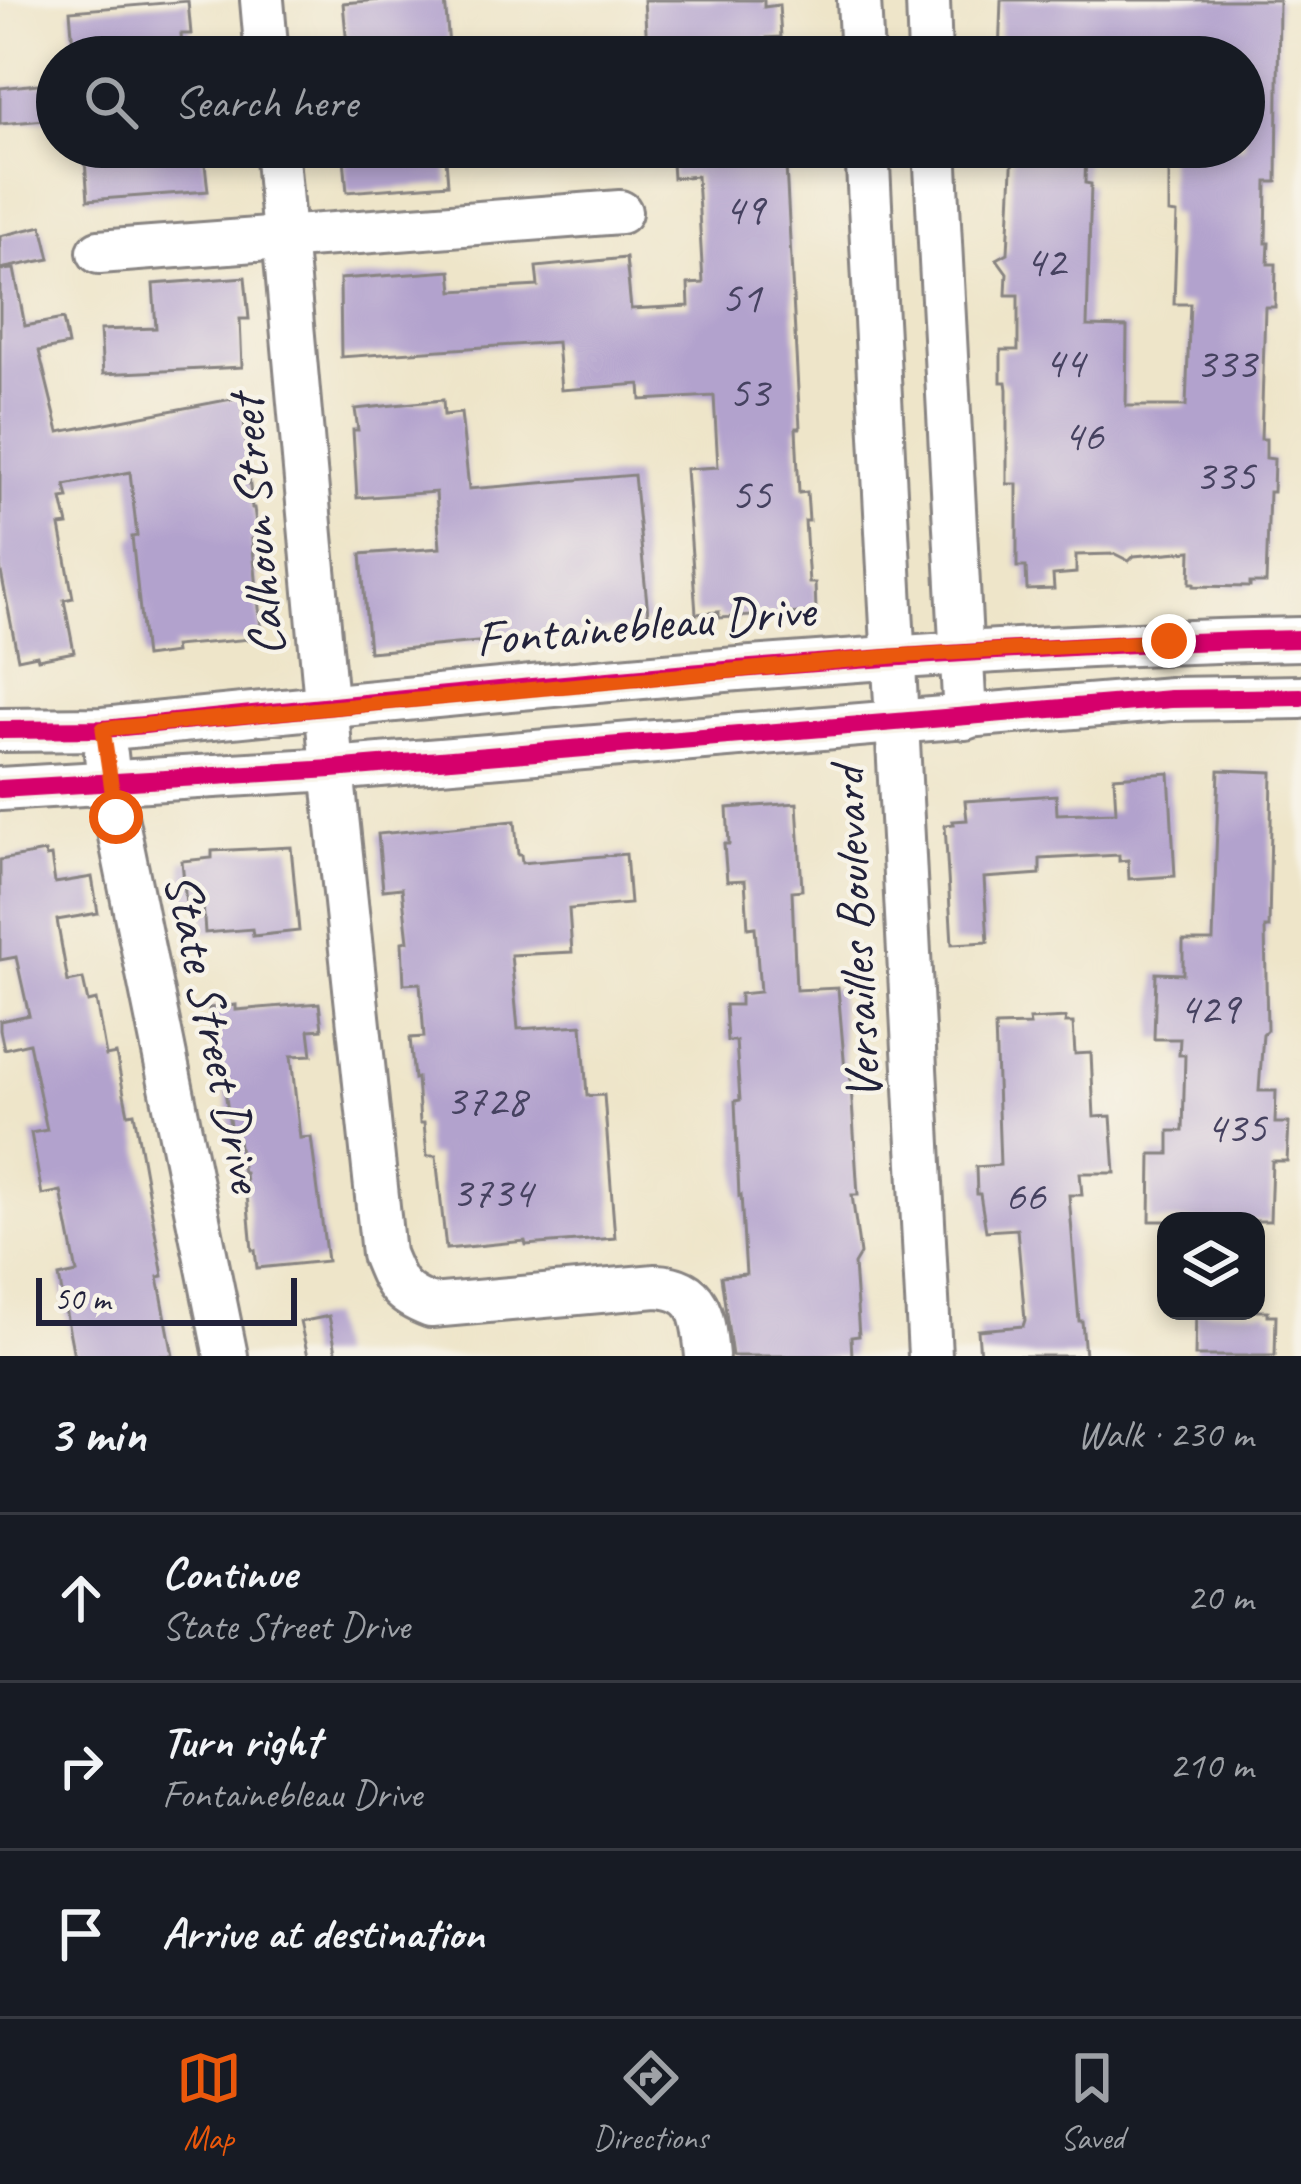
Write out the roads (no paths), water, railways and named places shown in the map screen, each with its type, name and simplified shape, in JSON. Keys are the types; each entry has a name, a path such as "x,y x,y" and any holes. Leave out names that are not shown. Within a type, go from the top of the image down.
{"street":[{"path":"262,0 265,36"},
{"path":"859,0 861,36"},
{"path":"928,0 930,36"},
{"name":"Calhoun Street","path":"278,168 382,1254 406,1297 430,1306 674,1287 698,1307 705,1340"},
{"name":"Versailles Boulevard","path":"868,168 930,1356"},
{"path":"936,168 965,718"},
{"path":"99,252 620,212"},
{"name":"Fontainebleau Drive","path":"0,730 103,729 894,656 1301,639"},
{"path":"0,789 332,769 1172,699 1301,697"},
{"name":"State Street Drive","path":"103,729 109,782 226,1356"}]}
